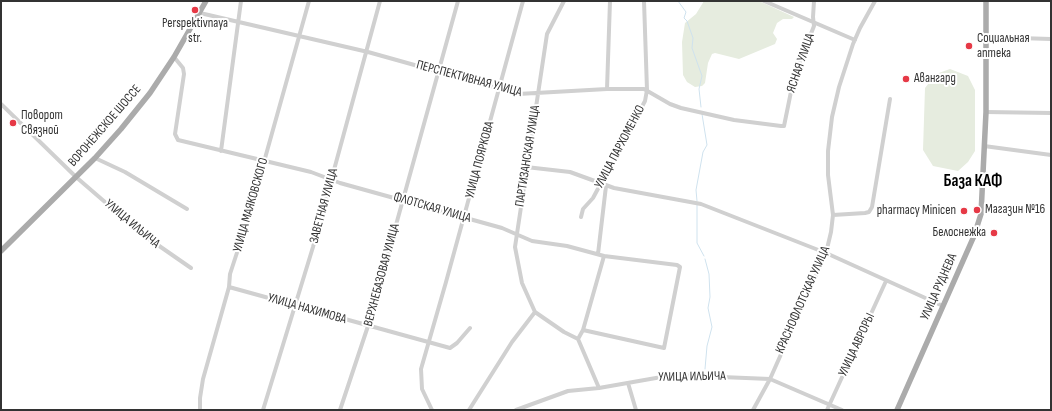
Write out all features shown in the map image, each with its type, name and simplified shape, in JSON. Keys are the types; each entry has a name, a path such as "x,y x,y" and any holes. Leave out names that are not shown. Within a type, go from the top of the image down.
{"main road":[{"name":"ВОРОНЕЖСКОЕ ШОССЕ","path":"1,251 96,158 150,93 174,57 206,1"},
{"name":"УЛИЦА РУДНЕВА","path":"897,410 978,227 981,211 986,112 986,1"}],"street":[{"path":"221,151 242,1"},
{"name":"УЛИЦА МАЯКОВСКОГО","path":"200,410 200,398 206,365 229,287 230,274 309,1"},
{"name":"ЗАВЕТНАЯ УЛИЦА","path":"263,410 332,180 368,52 380,1"},
{"name":"ВЕРХНЕБАЗОВАЯ УЛИЦА","path":"340,410 368,326 458,1"},
{"name":"УЛИЦА ПОЯРКОВА","path":"432,410 424,397 420,377 421,369 523,1"},
{"name":"ПАРТИЗАНСКАЯ УЛИЦА","path":"535,312 519,272 515,247 516,234 547,34 564,1"},
{"path":"607,89 610,1"},
{"name":"УЛИЦА ПАРХОМЕНКО","path":"580,217 583,209 593,198 645,101 647,90 644,1"},
{"path":"764,1 855,40"},
{"name":"ЯСНАЯ УЛИЦА","path":"784,126 794,77 814,22 812,17 814,1"},
{"name":"КРАСНОФЛОТСКАЯ УЛИЦА","path":"753,410 770,378 826,253 833,215 828,175 828,151 832,117 843,75 855,40 875,1"},
{"name":"ПЕРСПЕКТИВНАЯ УЛИЦА","path":"200,13 368,52 498,89 525,95 607,89 647,90 670,104 681,108 734,120 784,126"},
{"path":"986,37 1051,39"},
{"name":"ФЛОТСКАЯ УЛИЦА","path":"174,57 183,68 184,74 175,134 178,140 311,172 332,180 464,217 516,234 532,241 567,246 604,256 677,265 680,267 664,348 583,330"},
{"path":"833,215 865,213 869,212 872,206 890,99"},
{"name":"УЛИЦА ИЛЬИЧА","path":"1,104 76,177 149,240 191,268"},
{"path":"986,112 1051,113"},
{"path":"984,146 1051,155"},
{"path":"96,158 125,172 187,209"},
{"path":"526,167 570,172 606,186 638,194 701,204 826,253 943,306"},
{"name":"УЛИЦА ПАРХОМЕНКО","path":"598,254 606,186"},
{"path":"578,339 583,330 604,256"},
{"name":"УЛИЦА АВРОРЫ","path":"827,410 886,281"},
{"name":"УЛИЦА НАХИМОВА","path":"229,287 450,348 453,347 470,328"},
{"path":"469,410 512,342 535,312 564,332 578,339 599,388"},
{"name":"УЛИЦА ИЛЬИЧА","path":"516,410 568,390 599,388 672,375 770,378 842,410"},
{"path":"628,383 636,410"}],"shaded area":[{"path":"704,1 759,1 794,17 792,19 783,19 777,23 773,33 777,39 775,44 739,59 715,53 712,54 708,63 705,83 702,86 695,87 687,82 683,75 682,42 685,23 696,14"},
{"path":"950,69 968,76 975,90 975,151 968,162 958,171 933,166 923,150 925,88 936,74"}],"waterway":[{"path":"678,1 686,12 684,18 687,21 693,38 692,48 702,76 699,89 701,107"},
{"path":"697,201 696,190 703,152 707,145 702,114"},
{"path":"697,204 697,243 704,256"},
{"path":"705,259 709,274 710,297 708,308 712,327 707,346 705,369"}],"place":[{"name":"Perspektivnaya str.","path":"195,10"},
{"name":"Социальная аптека","path":"969,46"},
{"name":"Авангард","path":"906,79"},
{"name":"Поворот Связной","path":"13,123"},
{"name":"Магазин №16","path":"977,210"},
{"name":"pharmacy Minicen","path":"964,211"},
{"name":"Белоснежка","path":"994,233"}],"district":[{"name":"База КАФ","path":"973,182"}]}
